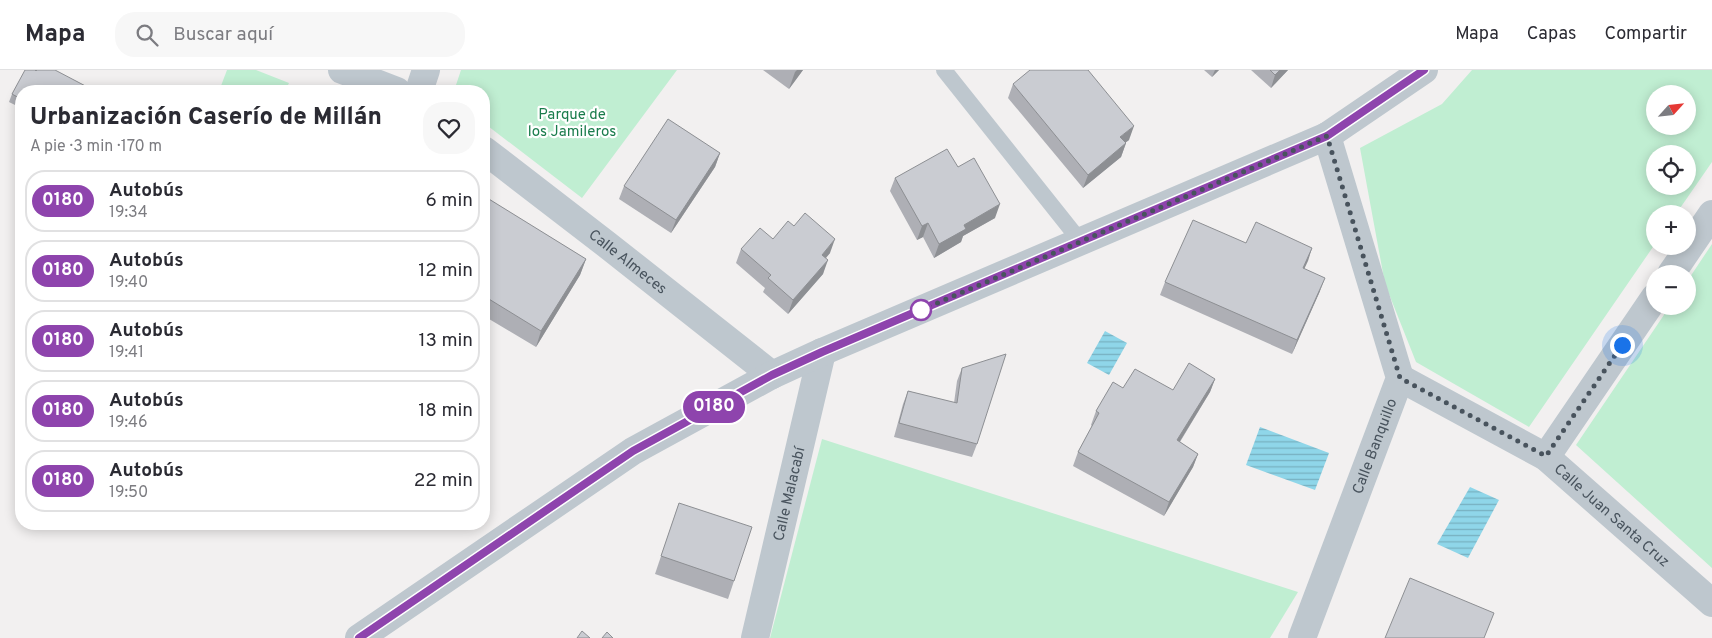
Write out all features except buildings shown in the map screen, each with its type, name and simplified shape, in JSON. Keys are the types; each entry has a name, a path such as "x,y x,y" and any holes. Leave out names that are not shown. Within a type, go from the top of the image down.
{"street":[{"path":"342,70 382,85"},
{"path":"421,85 426,70"},
{"path":"359,638 633,451 772,375 1327,136 1424,70"},
{"name":"Calle Banquillo","path":"1302,638 1400,378 1327,136"},
{"name":"Calle Almeces","path":"490,155 772,375"},
{"path":"1677,265 1712,214"},
{"path":"1546,456 1646,310"},
{"name":"Calle Malacabí","path":"755,638 822,352"},
{"name":"Calle Juan Santa Cruz","path":"1400,378 1546,456 1712,603"}],"lane":[{"path":"944,70 1081,242"}],"green space":[{"path":"227,70 256,70 289,83 288,85 221,85"},
{"name":"Parque de los Jamileros","path":"461,70 677,70 582,198 490,128 490,85 456,85"},
{"path":"1472,70 1712,70 1712,162 1696,185 1696,145 1646,145 1646,195 1689,195 1682,205 1646,205 1647,255 1529,427 1416,362 1385,284 1360,148 1442,104"},
{"path":"1712,244 1712,568 1576,445 1664,315 1696,315 1696,268"},
{"path":"822,439 1298,592 1270,638 770,638"}],"water":[{"path":"1105,331 1127,343 1109,375 1087,363"},
{"path":"1260,427 1329,453 1315,490 1246,465"},
{"path":"1470,487 1499,500 1468,558 1437,544"}],"bus line":[{"name":"0180","path":"359,638 633,451 772,375 1327,136 1424,70"}],"route":[{"path":"921,310 1327,136 1400,378 1546,456 1622,345"}]}
